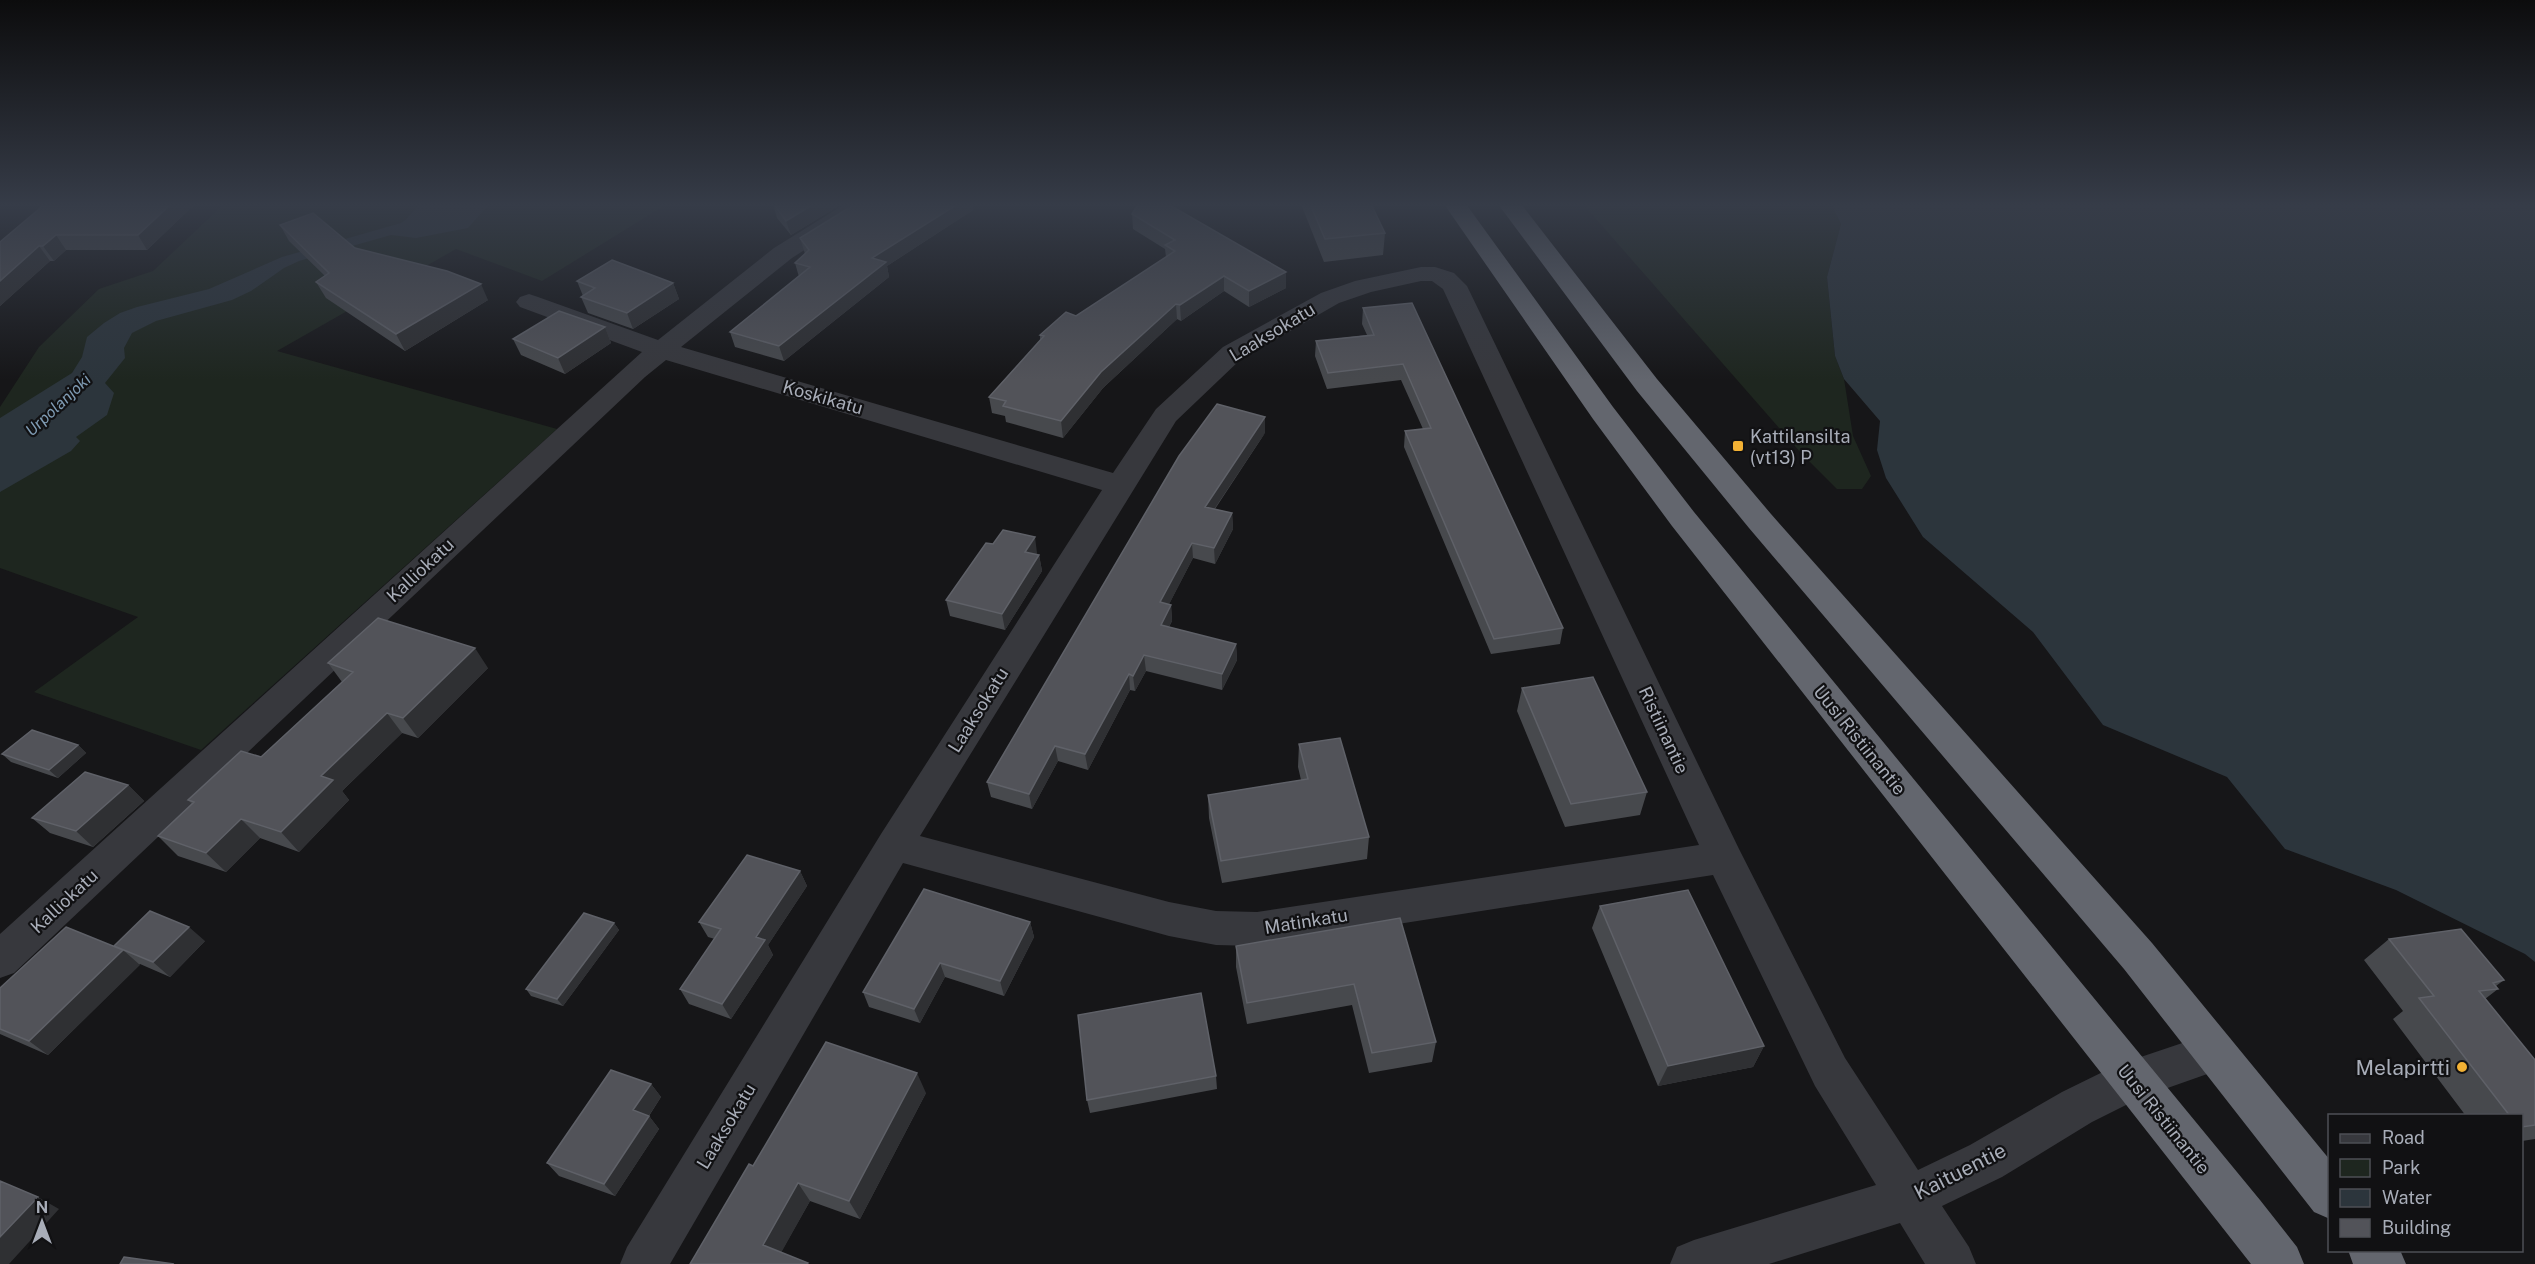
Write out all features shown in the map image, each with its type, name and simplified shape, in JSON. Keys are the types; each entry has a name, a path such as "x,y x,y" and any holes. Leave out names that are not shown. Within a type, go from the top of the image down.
{"highway":[{"name":"Uusi Ristiinantie","path":"1497,263 1596,403 1683,519 2132,1080 2244,1216 2280,1264"},
{"path":"1554,263 1647,385 1776,540 2138,956 2328,1193"},
{"path":"2373,1252 2382,1264"}],"street":[{"name":"Kalliokatu","path":"0,960 635,371 770,263"},
{"name":"Laaksokatu","path":"644,1264 894,845 1166,415 1232,353 1330,298 1364,286 1421,274"},
{"name":"Ristiinantie","path":"1421,274 1435,274 1445,278 1454,286 1724,858 1830,1072 1952,1264"},
{"name":"Koskikatu","path":"529,302 661,350 1120,485"},
{"name":"Matinkatu","path":"894,845 1169,920 1216,928 1257,929 1724,858"},
{"name":"Kaituentie","path":"1694,1264 1910,1197 1986,1161 2077,1107 2132,1080 2215,1052"}],"green space":[{"path":"161,263 431,263 277,351 557,429 201,750 34,692 138,617 0,568 0,407 39,347 99,289 153,271"},
{"path":"494,263 571,263 542,281"},
{"path":"1635,263 1831,263 1827,277 1835,356 1844,379 1853,436 1871,476 1862,489 1837,489 1801,453"}],"water":[{"name":"Urpolanjoki","path":"268,263 295,263 251,291 232,300 156,321 132,333 124,348 125,358 105,383 114,393 107,415 76,437 80,441 71,451 0,492 0,418 72,373 82,357 87,337 120,313 209,289"},
{"path":"1831,263 2535,263 2535,962 2525,954 2396,890 2285,849 2227,777 2103,725 2033,632 1923,537 1886,478 1877,450 1880,421 1844,379 1835,356 1827,277"}],"building":[{"path":"0,263 20,263 0,281"},
{"path":"319,263 415,263 447,271 481,284 396,334 316,282 329,273"},
{"path":"607,263 620,263 673,283 627,313 581,297 595,288 577,281"},
{"path":"795,263 885,263 779,346 730,332 810,267"},
{"path":"1157,263 1270,263 1286,272 1249,291 1224,276 1180,305 1176,304 1101,372 1061,421 1003,406 1006,401 989,397 1044,336 1040,335 1066,312 1076,316"},
{"path":"1412,303 1563,628 1494,639 1405,431 1431,428 1403,364 1328,373 1316,341 1374,335 1363,308"},
{"path":"559,311 605,327 558,358 513,339"},
{"path":"1217,404 1265,417 1205,507 1232,513 1214,548 1192,543 1160,602 1171,605 1161,625 1236,644 1222,674 1144,655 1133,676 1129,674 1085,754 1055,746 1029,794 987,782 1179,456"},
{"path":"1003,530 1035,537 1025,552 1039,555 1002,614 946,600 986,543 993,544"},
{"path":"378,618 475,648 403,718 387,713 321,776 333,780 281,832 241,819 206,853 158,836 194,802 188,800 241,751 261,757 353,672 328,663"},
{"path":"1593,677 1647,792 1571,804 1522,688"},
{"path":"32,730 78,745 49,770 2,754"},
{"path":"1340,738 1369,837 1221,861 1208,795 1308,779 1299,744"},
{"path":"85,772 128,785 76,831 32,818"},
{"path":"747,855 800,871 756,937 765,940 722,1004 680,989 721,929 699,922"},
{"path":"924,889 1030,922 1000,981 940,963 914,1009 863,992"},
{"path":"1688,890 1764,1046 1668,1066 1600,906"},
{"path":"150,911 189,927 153,962 114,946"},
{"path":"584,913 614,923 557,999 526,989"},
{"path":"1400,918 1436,1042 1372,1053 1354,984 1247,1003 1236,946"},
{"path":"66,927 123,950 29,1041 0,1029 0,988"},
{"path":"2461,929 2504,980 2493,983 2498,989 2479,991 2535,1060 2535,1125 2523,1127 2523,1114 2508,1114 2419,998 2434,996 2389,939"},
{"path":"1201,993 1216,1076 1087,1100 1078,1015"},
{"path":"826,1042 917,1073 849,1201 798,1183 763,1245 807,1264 690,1264 749,1164 753,1166"},
{"path":"611,1070 651,1084 633,1110 649,1116 604,1184 547,1163"},
{"path":"0,1181 38,1197 0,1237"},
{"path":"124,1257 174,1264 120,1264"}],"place":[{"name":"Kattilansilta (vt13) P","path":"1738,446"},
{"name":"Melapirtti","path":"2462,1067"}]}
